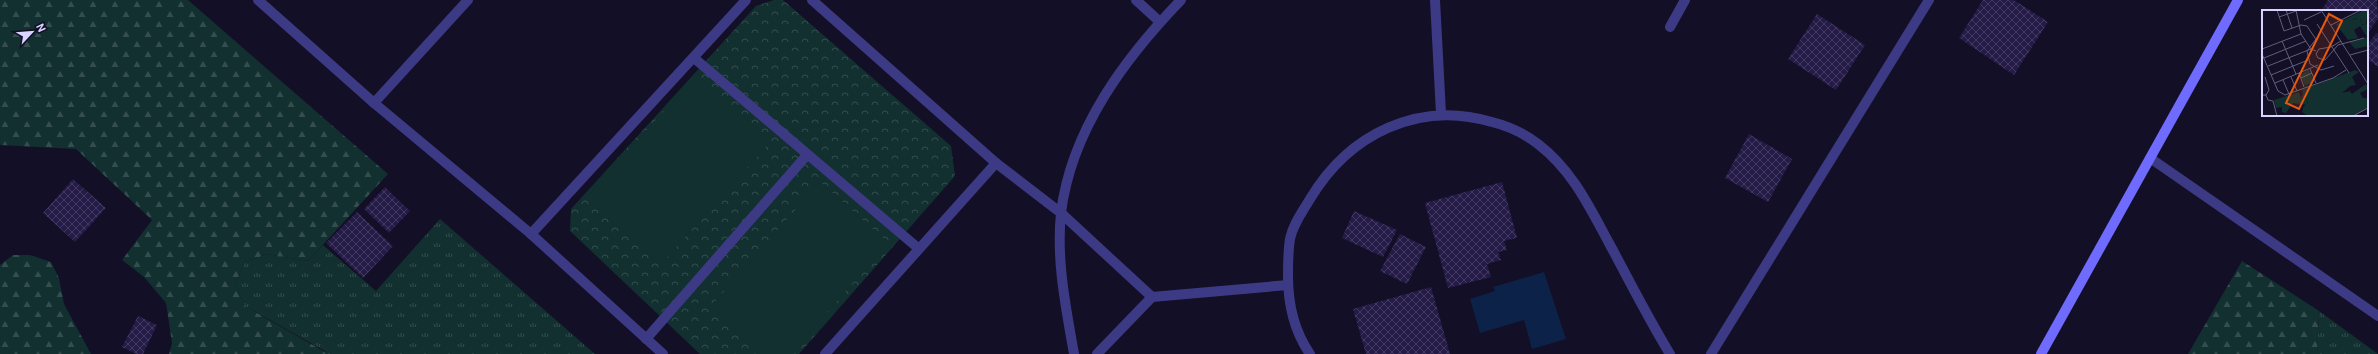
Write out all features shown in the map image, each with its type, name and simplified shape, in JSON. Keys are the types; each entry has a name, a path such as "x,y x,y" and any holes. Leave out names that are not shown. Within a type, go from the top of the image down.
{"street":[{"path":"258,0 374,103 531,234 663,354"},
{"path":"374,103 468,0"},
{"path":"531,234 746,0"},
{"path":"812,0 996,163 1061,213 1152,297"},
{"path":"1136,0 1160,22"},
{"path":"1074,354 1061,265 1061,213 1072,166 1083,136 1097,109 1129,59 1160,22 1181,0"},
{"path":"1435,0 1441,114"},
{"path":"1670,27 1685,0"},
{"path":"1711,354 1929,0"},
{"path":"2041,354 2238,0"},
{"path":"694,58 918,248"},
{"path":"1310,354 1297,328 1290,303 1288,285 1290,238 1298,218 1318,186 1336,162 1381,130 1404,121 1441,114 1475,116 1499,124 1536,142 1557,159 1572,178 1588,204 1670,354"},
{"path":"646,338 807,154"},
{"path":"2150,158 2378,316"},
{"path":"825,354 918,248 996,163"},
{"path":"1098,354 1152,297 1288,285"}],"green space":[{"path":"0,0 188,0 388,174 308,261 267,254 245,262 235,284 245,306 325,352 326,354 169,354 172,343 166,303 144,277 122,260 152,220 76,149 0,145"},
{"path":"774,0 783,0 951,146 955,176 799,354 700,354 570,231 571,209 756,6"},
{"path":"697,74 771,141 660,265 586,198"},
{"path":"820,182 888,243 790,354 767,354 712,305"},
{"path":"440,219 595,354 326,354 325,351 245,306 235,284 245,262 267,254 308,261 323,245 376,291"},
{"path":"13,255 30,255 51,262 59,278 64,304 91,354 0,354 0,265"},
{"path":"2242,261 2319,311 2317,354 2188,354"},
{"path":"2319,311 2378,354 2317,354"}],"water":[{"path":"1544,272 1566,339 1532,349 1524,320 1480,333 1470,299 1495,291 1493,287"}],"building":[{"path":"1983,0 2014,0 2048,22 2014,75 1959,38"},
{"path":"2328,0 2377,0 2378,19 2368,33 2368,10 2322,10"},
{"path":"1817,14 1865,45 1836,90 1788,59"},
{"path":"2376,33 2378,34 2378,67 2368,60 2368,45"},
{"path":"1749,134 1792,159 1768,202 1725,178"},
{"path":"73,179 106,208 75,242 43,213"},
{"path":"1502,182 1517,238 1504,241 1507,250 1498,252 1501,260 1487,264 1491,277 1448,288 1425,203"},
{"path":"385,187 410,211 389,233 364,209"},
{"path":"1354,211 1397,230 1383,257 1342,238"},
{"path":"357,212 393,246 363,278 326,243"},
{"path":"1400,234 1426,247 1407,284 1380,271"},
{"path":"1431,287 1450,354 1366,354 1353,309"},
{"path":"138,316 157,325 143,354 136,354 122,347"}]}
